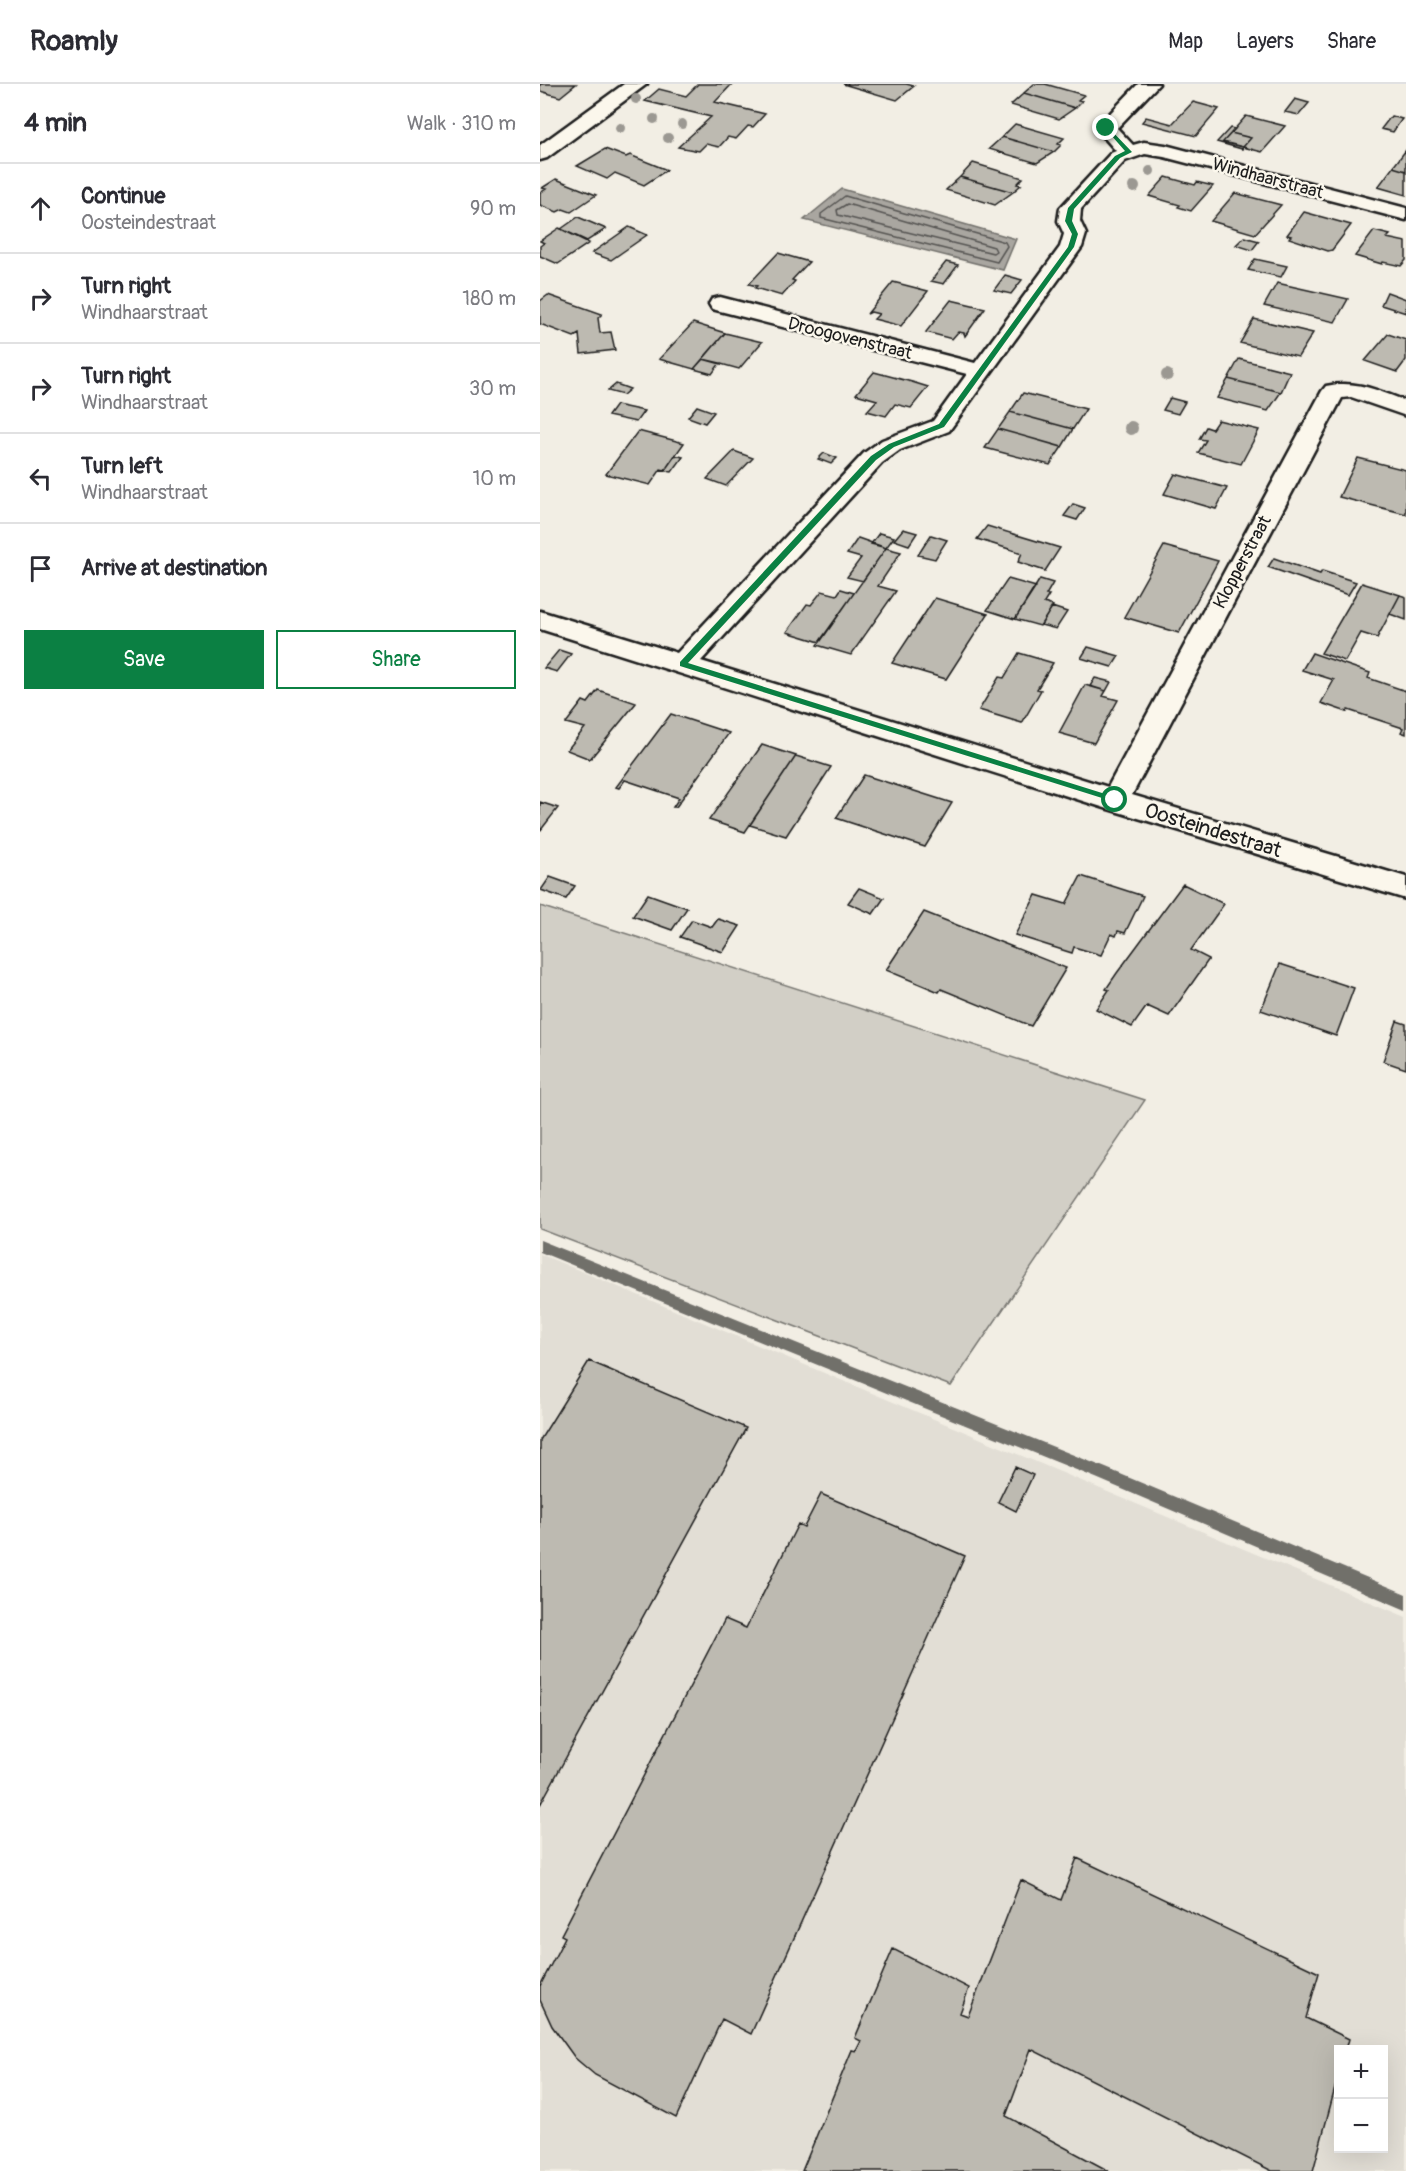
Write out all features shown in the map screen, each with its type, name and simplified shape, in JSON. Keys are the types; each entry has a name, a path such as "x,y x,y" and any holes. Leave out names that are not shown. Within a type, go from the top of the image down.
{"street":[{"path":"540,154 637,84"},
{"path":"683,664 873,458 891,445 941,426 1071,247 1075,234 1069,221 1071,208 1118,157 1129,152 1106,128 1149,84"},
{"name":"Windhaarstraat","path":"1129,152 1144,148 1165,151 1406,214"},
{"name":"Droogovenstraat","path":"720,304 981,371"},
{"name":"Klopperstraat","path":"1115,800 1334,391 1353,390 1406,408"},
{"name":"Oosteindestraat","path":"540,620 1115,800 1406,888"}],"shaded area":[{"path":"540,906 1145,1100 951,1386 540,1229"},
{"path":"540,1254 1406,1617 1406,2171 540,2171"}],"water":[{"path":"842,189 1016,239 1003,270 804,220"}],"building":[{"path":"540,84 576,84 560,97 540,91"},
{"path":"698,84 732,84 715,102 765,114 753,127 748,126 736,139 728,137 719,147 706,144 699,151 678,147 711,117 645,101 659,89 686,96"},
{"path":"843,84 906,84 914,86 897,100"},
{"path":"1034,84 1045,84 1084,95 1078,100 1082,101 1075,108 1024,93"},
{"path":"1024,93 1075,108 1059,119 1011,105"},
{"path":"1295,99 1309,103 1299,115 1285,112"},
{"path":"1193,102 1219,109 1196,136 1142,122 1146,117 1172,124"},
{"path":"1246,116 1285,126 1262,152 1243,147 1251,138 1231,133"},
{"path":"1391,116 1402,119 1393,132 1381,129"},
{"path":"1015,124 1064,138 1054,152 1002,137"},
{"path":"1230,128 1235,129 1223,142 1243,147 1242,149 1217,142"},
{"path":"1231,133 1251,138 1243,147 1223,142"},
{"path":"1002,137 1054,152 1037,163 989,149"},
{"path":"605,149 626,157 630,155 667,170 644,185 615,173 607,179 577,166"},
{"path":"1406,150 1406,171 1393,167"},
{"path":"973,163 1023,178 1017,184 1021,185 1013,192 960,177"},
{"path":"1393,167 1406,171 1406,195 1378,187"},
{"path":"960,177 1013,192 995,205 946,190"},
{"path":"1166,177 1195,185 1197,182 1213,186 1191,211 1178,207 1180,205 1149,196"},
{"path":"556,179 596,195 571,212 563,209 557,212 540,205 540,193 546,189 542,188"},
{"path":"1235,193 1281,205 1255,234 1211,221"},
{"path":"1304,212 1351,225 1332,250 1328,251 1289,238 1291,236 1287,235"},
{"path":"578,217 606,229 587,241 561,229"},
{"path":"629,227 647,235 611,260 592,253"},
{"path":"559,228 589,243 558,264 540,256 540,246 544,243 540,241"},
{"path":"1374,231 1390,235 1387,238 1406,242 1406,260 1401,266 1383,262 1382,264 1355,256"},
{"path":"1244,237 1259,241 1252,250 1236,245"},
{"path":"778,253 809,262 792,280 795,281 782,296 749,284"},
{"path":"1255,259 1287,266 1281,277 1248,270"},
{"path":"946,262 958,265 944,284 931,281"},
{"path":"1005,275 1022,280 1011,294 994,290"},
{"path":"893,282 928,291 901,326 874,319 879,314 871,312 867,314"},
{"path":"1277,283 1348,299 1335,322 1264,306"},
{"path":"1387,292 1406,299 1406,313 1381,305"},
{"path":"548,295 602,314 598,318 600,333 611,332 615,350 581,354 579,334 574,337 540,324 540,301"},
{"path":"951,300 985,308 965,336 964,333 958,332 952,339 926,332"},
{"path":"1254,319 1313,333 1298,357 1240,343"},
{"path":"693,323 725,333 694,369 659,359"},
{"path":"725,333 762,342 739,369 703,359"},
{"path":"1388,334 1406,340 1406,360 1397,372 1365,361"},
{"path":"703,359 720,363 712,374 694,369"},
{"path":"1239,359 1290,372 1281,392 1228,379"},
{"path":"874,372 928,387 911,408 895,404 886,416 867,411 877,400 856,394"},
{"path":"1228,379 1281,392 1268,411 1217,398"},
{"path":"616,384 630,389 623,395 608,391"},
{"path":"1023,393 1086,409 1073,429 1010,412"},
{"path":"1170,398 1185,402 1178,414 1163,410"},
{"path":"616,405 644,411 636,422 608,416"},
{"path":"697,406 714,412 705,423 688,417"},
{"path":"1010,412 1073,429 1062,447 998,429"},
{"path":"1218,420 1259,430 1241,464 1198,453 1206,440 1199,439 1206,427 1212,429"},
{"path":"998,429 1062,447 1050,465 985,448"},
{"path":"638,431 684,443 665,470 661,469 650,485 606,474"},
{"path":"734,451 753,458 726,486 707,479"},
{"path":"824,453 837,458 831,464 818,459"},
{"path":"675,455 683,457 672,472 660,470 665,470"},
{"path":"1358,458 1406,470 1406,514 1339,497"},
{"path":"1175,474 1227,488 1216,509 1164,494"},
{"path":"1073,504 1085,508 1077,520 1064,516"},
{"path":"987,526 1060,548 1045,571 1018,562 1022,553 977,539"},
{"path":"903,529 917,533 909,545 894,540"},
{"path":"879,533 894,537 886,548 871,544"},
{"path":"931,535 947,540 935,559 918,555"},
{"path":"858,538 886,548 863,581 847,577 861,558 847,554"},
{"path":"1164,546 1218,561 1179,633 1124,617"},
{"path":"886,548 901,552 878,586 896,591 851,655 817,645"},
{"path":"1274,558 1320,574 1322,571 1356,582 1348,595 1268,567"},
{"path":"1008,579 1036,587 1015,619 987,610"},
{"path":"1040,579 1053,583 1044,603 1053,606 1040,626 1015,619"},
{"path":"1362,583 1400,595 1377,638 1361,633 1345,661 1321,653"},
{"path":"841,589 854,593 820,642 787,632 807,604 811,605 822,591 837,595"},
{"path":"1400,595 1406,597 1406,620 1390,614"},
{"path":"935,598 988,614 946,679 892,663"},
{"path":"1052,607 1067,612 1056,629 1041,625"},
{"path":"1088,647 1119,656 1112,667 1081,658"},
{"path":"559,650 571,654 557,672 544,668"},
{"path":"1019,653 1053,663 1037,689 1041,690 1022,723 979,710 999,677 1004,678"},
{"path":"1312,653 1370,673 1368,678 1406,691 1406,734 1401,732 1403,728 1321,703 1334,680 1302,670"},
{"path":"1095,678 1111,682 1106,691 1090,686"},
{"path":"1085,685 1106,691 1103,696 1118,700 1094,743 1059,733"},
{"path":"598,690 636,703 590,759 567,750 585,728 566,723 583,701 588,703"},
{"path":"671,714 729,733 676,807 673,807 679,798 625,780 619,788 616,787"},
{"path":"762,745 796,756 745,832 709,820"},
{"path":"796,756 831,767 786,836 750,825"},
{"path":"864,775 952,803 925,847 836,818"},
{"path":"540,802 558,808 540,831"},
{"path":"1081,876 1143,896 1125,933 1118,931 1116,936 1111,934 1101,955 1074,947 1072,953 1015,935 1036,895 1066,904"},
{"path":"550,877 575,886 566,899 541,890"},
{"path":"1183,884 1224,904 1191,950 1209,959 1169,1016 1147,1006 1132,1027 1096,1009 1117,973"},
{"path":"859,888 884,898 873,914 848,903"},
{"path":"648,894 687,908 672,930 633,916"},
{"path":"924,912 1066,968 1031,1026 941,989 939,992 886,970"},
{"path":"718,919 740,926 723,952 680,937 692,920 712,927"},
{"path":"1280,964 1354,988 1336,1036 1261,1010"},
{"path":"1397,1021 1406,1024 1406,1069 1383,1061"},
{"path":"589,1361 746,1428 540,1805 540,1440"},
{"path":"1015,1467 1033,1475 1016,1511 998,1502"},
{"path":"821,1494 965,1556 751,2034 722,2019 676,2118 595,2075 575,2058 552,2026 540,2000 540,1986 565,1937 561,1935 725,1619 746,1628 798,1524 804,1527"},
{"path":"1077,1858 1319,1973 1306,2018 1349,2039 1347,2045 1334,2045 1334,2092 1313,2171 1272,2171 1031,2049 1006,2116 1109,2171 802,2171 852,2050 856,2051 861,2041 855,2038 893,1949 969,1988 960,2013 968,2016 1021,1880 1061,1900"}],"waterway":[{"path":"540,1246 1101,1473 1406,1602"}],"route":[{"path":"1106,128 1129,152 1118,157 1071,208 1069,221 1075,234 1071,247 941,426 891,445 873,458 683,664 1115,800"}]}
